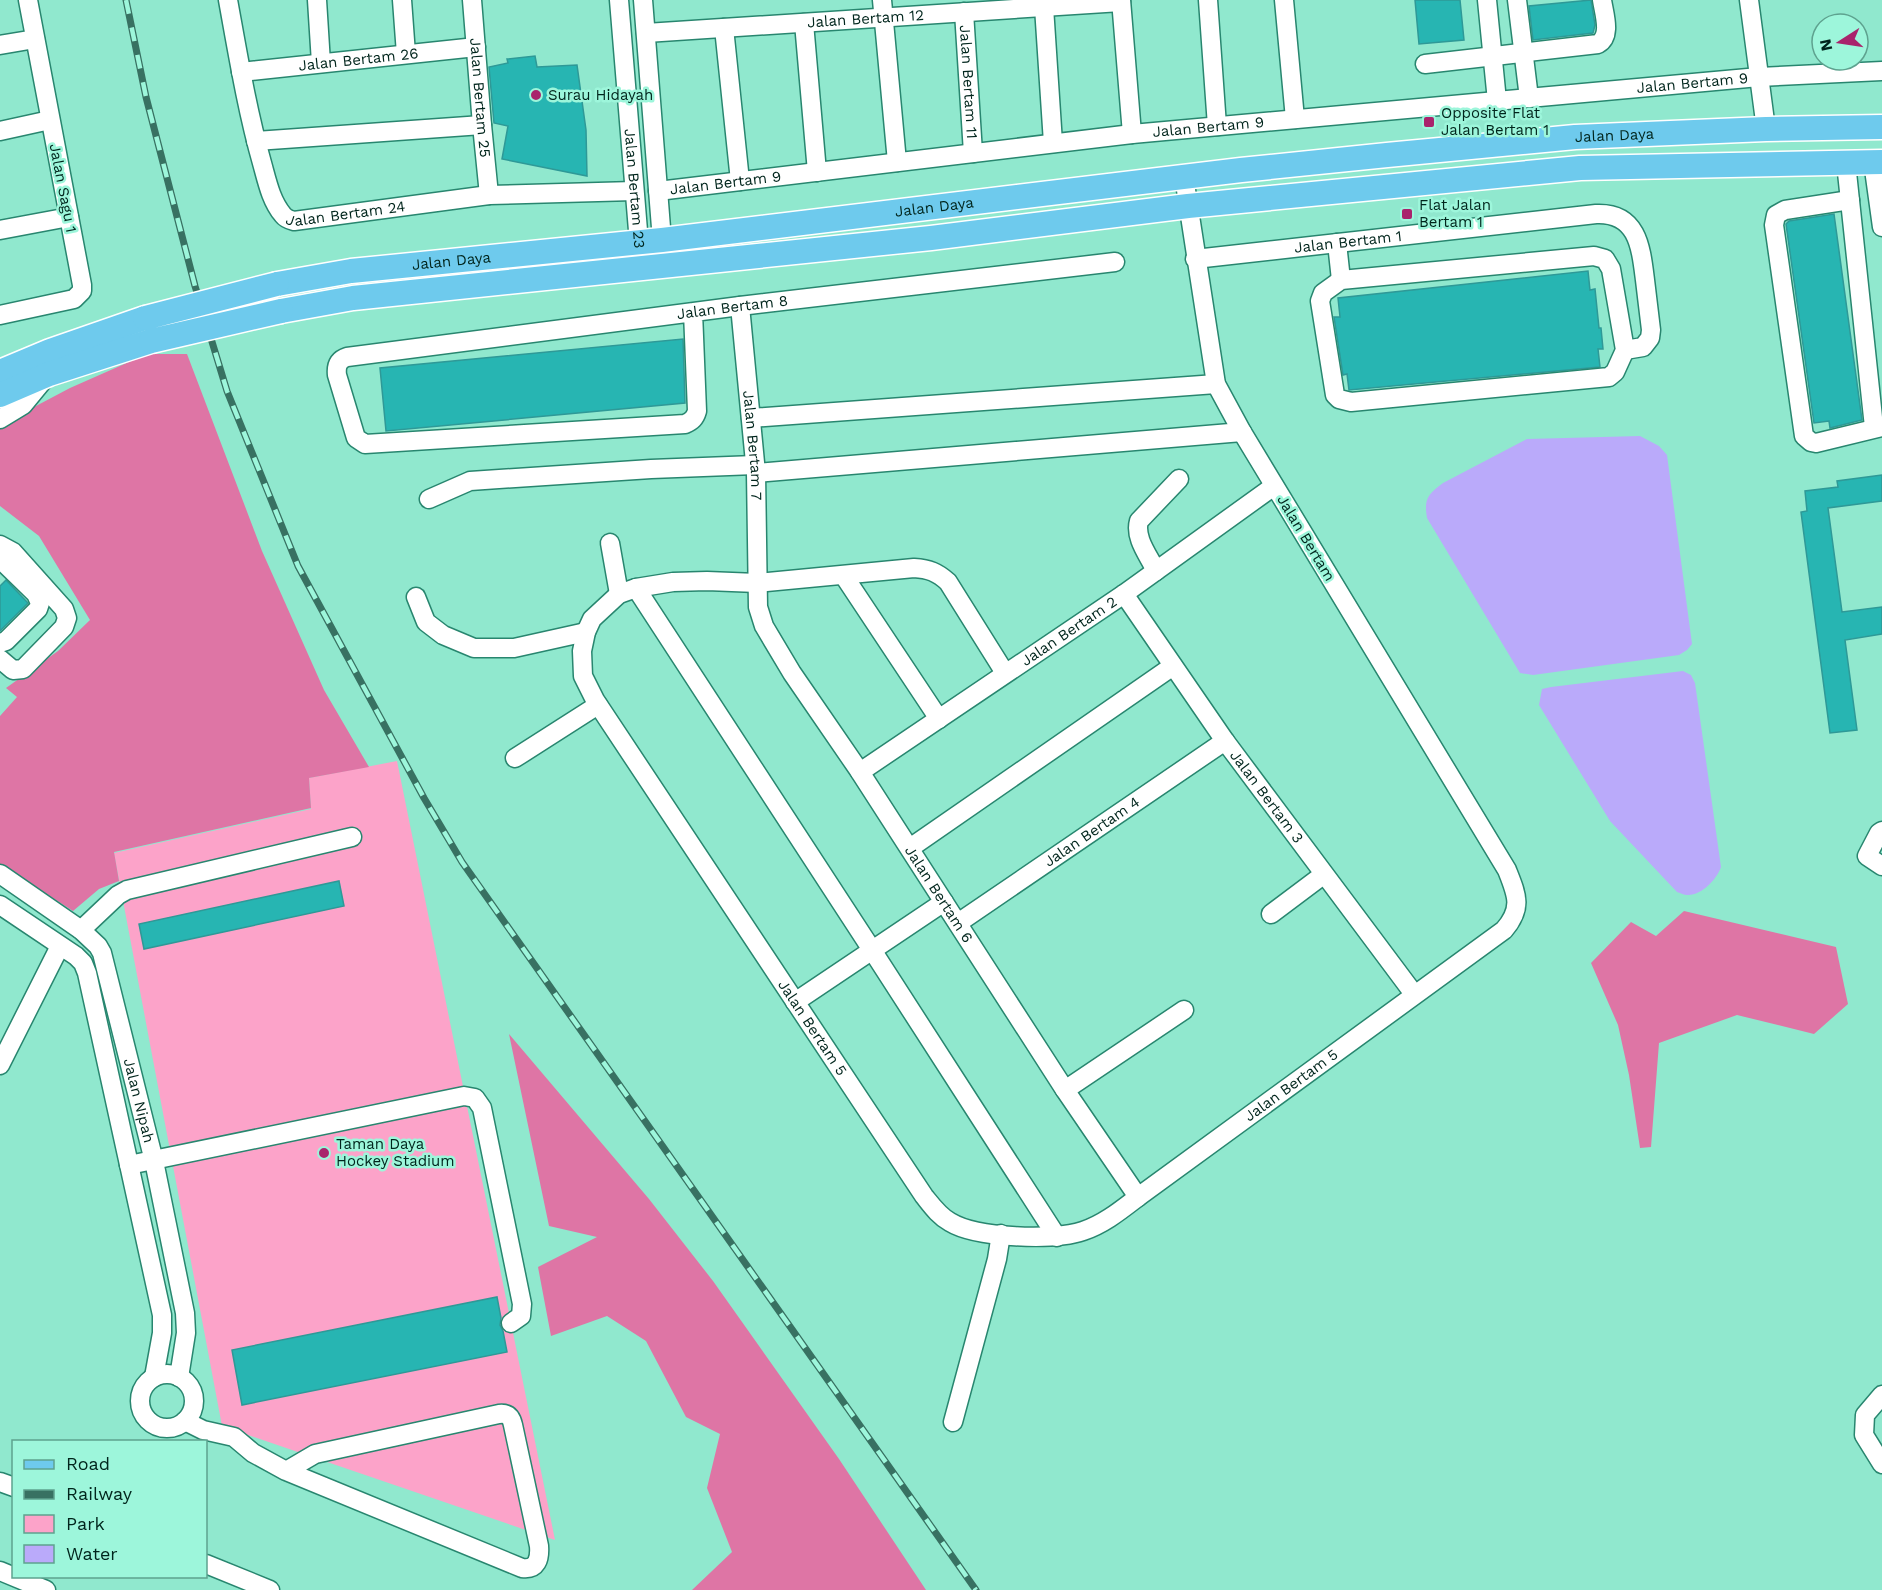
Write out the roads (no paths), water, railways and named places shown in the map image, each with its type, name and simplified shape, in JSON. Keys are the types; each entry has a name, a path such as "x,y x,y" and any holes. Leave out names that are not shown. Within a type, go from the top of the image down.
{"main road":[{"name":"Jalan Daya","path":"0,395 148,329 277,284 351,271 650,241 1184,177 1575,137 1882,127"},
{"name":"Jalan Daya","path":"0,372 50,351 148,329 281,311 354,298 931,238 1188,206 1580,168 1877,162"}],"street":[{"name":"Jalan Sagu 1","path":"0,315 74,299 82,291 28,0"},
{"name":"Jalan Bertam 24","path":"228,0 256,141 271,194 281,213 287,219 294,221 489,195 634,191"},
{"path":"317,0 321,63"},
{"path":"402,0 406,54"},
{"name":"Jalan Bertam 25","path":"472,0 489,195"},
{"name":"Jalan Bertam 23","path":"619,0 634,191 650,241"},
{"name":"Jalan Bertam 23","path":"644,0 658,191 650,241 652,268"},
{"path":"1208,0 1217,126"},
{"path":"1284,0 1295,119"},
{"path":"1487,0 1497,101"},
{"path":"1517,0 1529,98"},
{"path":"1425,64 1598,44 1602,42 1606,34 1602,0"},
{"path":"1749,0 1766,129"},
{"path":"1121,1 1132,134"},
{"name":"Jalan Bertam 12","path":"646,33 804,23 882,9 964,12 1121,1"},
{"path":"1044,7 1053,144"},
{"path":"882,9 897,162"},
{"name":"Jalan Bertam 11","path":"964,12 974,153"},
{"path":"804,23 817,172"},
{"path":"724,28 740,181"},
{"path":"0,45 35,39"},
{"name":"Jalan Bertam 26","path":"241,72 476,47"},
{"name":"Jalan Bertam 9","path":"658,191 1132,134 1759,77 1882,71"},
{"path":"0,130 50,120"},
{"path":"256,141 482,125"},
{"path":"1877,162 1882,227"},
{"path":"1846,163 1878,427 1816,443 1804,436 1774,225 1776,215 1785,210 1850,200"},
{"name":"Jalan Bertam","path":"1184,177 1216,384 1274,486 1508,870"},
{"name":"Jalan Bertam 1","path":"1195,259 1585,215 1609,215 1627,224 1640,244 1651,330 1650,338 1643,347 1625,350"},
{"path":"0,230 69,217"},
{"path":"1337,243 1341,280"},
{"path":"1600,256 1611,268 1625,350 1615,372 1605,378 1344,402 1339,399 1333,389 1320,305 1323,293 1341,280 1600,256"},
{"name":"Jalan Bertam 8","path":"693,312 697,411 691,422 685,424 365,444 356,438 337,375 337,365 340,360 347,357 693,312 740,306 1115,262"},
{"name":"Jalan Bertam 7","path":"740,306 755,469 757,584"},
{"path":"0,419 22,405 50,374"},
{"path":"751,418 1216,384"},
{"path":"429,499 470,480 651,469 755,469 1242,432"},
{"path":"1156,571 1137,529 1139,521 1179,479"},
{"name":"Jalan Bertam 2","path":"860,772 1124,594 1274,486"},
{"path":"610,543 628,591 872,950 1057,1237"},
{"path":"0,545 13,552 64,609 67,618 64,627 23,669 13,670 0,658"},
{"path":"0,559 36,594 40,603 38,609 6,641 0,643"},
{"path":"628,591 673,582 707,581 757,584 914,568 928,569 939,574 948,582 1005,673"},
{"path":"844,576 939,719"},
{"name":"Jalan Bertam 6","path":"757,584 758,608 774,645 910,848 1065,1090 1138,1197"},
{"name":"Jalan Bertam 5","path":"628,591 592,619 586,632 582,651 583,676 598,705 924,1196 936,1211 961,1228 1001,1234 1057,1237 1068,1236 1105,1221 1413,994 1504,930 1513,919 1517,906 1516,892 1508,870"},
{"name":"Jalan Bertam 3","path":"1124,594 1225,741 1413,994"},
{"path":"416,597 426,622 443,635 474,648 514,648 586,632"},
{"path":"910,848 1173,666"},
{"path":"515,758 598,705"},
{"name":"Jalan Bertam 4","path":"958,923 1225,741"},
{"path":"1882,831 1867,856 1882,866"},
{"path":"81,930 118,895 127,890 352,837"},
{"name":"Jalan Nipah","path":"0,874 81,930 102,953 154,1161 186,1320 179,1377"},
{"path":"1271,914 1323,874"},
{"path":"795,1002 944,902"},
{"name":"Jalan Nipah","path":"0,905 80,959 87,973 163,1322 154,1377"},
{"path":"0,1065 60,945"},
{"path":"1065,1090 1184,1010"},
{"path":"129,1166 464,1096 475,1098 482,1108 522,1304 520,1316 511,1323"},
{"path":"953,1422 997,1259 1001,1234"},
{"path":"166,1374 179,1377 189,1386 193,1398 192,1410 185,1421 173,1427 160,1427 144,1416 140,1404 141,1391 154,1377 166,1374"},
{"path":"1882,1395 1865,1414 1864,1435 1882,1464"},
{"path":"185,1421 203,1430 234,1437 253,1453 286,1471 522,1568 528,1569 535,1566 538,1561 538,1546 512,1420 504,1413 315,1454 286,1471"},
{"path":"207,1564 270,1590"},
{"path":"17,1578 45,1590"}],"water":[{"path":"1640,436 1659,446 1667,455 1692,644 1679,655 1533,675 1520,673 1427,518 1428,498 1443,483 1527,439"},
{"path":"1683,671 1691,675 1695,683 1721,867 1708,886 1692,895 1677,892 1610,821 1539,705 1542,689"}],"railway":[{"path":"126,0 146,97 195,286 227,391 298,566 424,798 462,862 976,1590"}],"place":[{"name":"Surau Hidayah","path":"536,95"},
{"name":"Opposite Flat Jalan Bertam 1","path":"1429,122"},
{"name":"Flat Jalan Bertam 1","path":"1407,214"},
{"name":"Taman Daya Hockey Stadium","path":"324,1153"}]}
